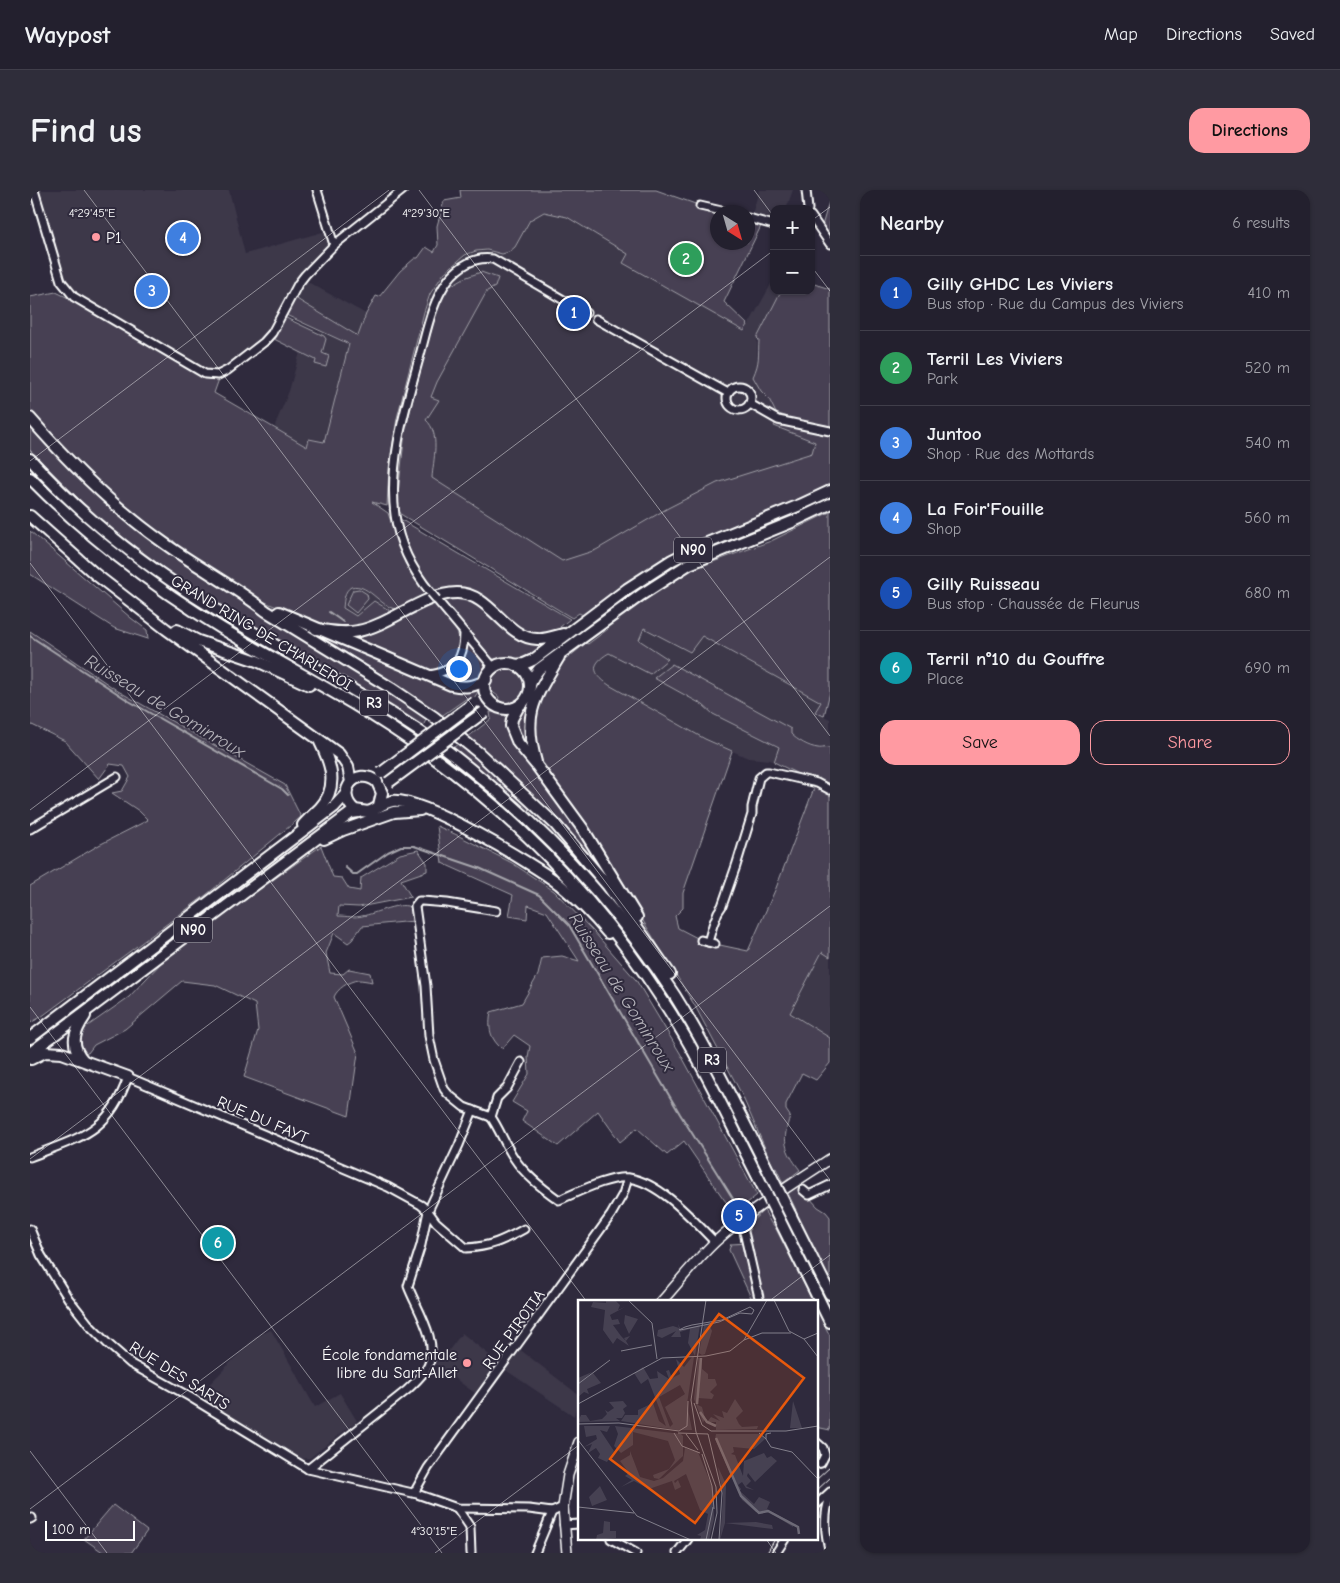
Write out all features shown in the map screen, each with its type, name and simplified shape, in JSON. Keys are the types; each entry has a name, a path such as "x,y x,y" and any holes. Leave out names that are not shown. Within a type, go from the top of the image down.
{"highway":[{"path":"30,418 56,448 95,486 132,518 178,553 434,717 478,753 514,785 567,838 608,886 670,974"},
{"name":"GRAND RING DE CHARLEROI","path":"30,460 99,527 174,583 228,617 297,656 435,742 467,766 542,832 577,868 610,905 675,996 720,1074 830,1294"},
{"name":"GRAND RING DE CHARLEROI","path":"30,478 91,536 159,588 247,643 338,695 424,750 498,808 568,877 600,913 664,1002 759,1179 830,1322"},
{"name":"N90","path":"516,665 533,660 627,589 672,560 830,491"},
{"name":"N90","path":"530,686 533,677 539,669 641,595 689,564 792,522 830,504"},
{"path":"30,516 95,574 339,754 348,767 351,782 346,794 348,803 359,812 368,812 379,805 393,801 445,817 528,863 559,884 618,945 631,954"},
{"path":"316,629 338,632 358,631 440,595 457,593 473,596 482,601 524,637 538,640 569,632"},
{"path":"251,599 316,629 457,686 485,684"},
{"path":"150,616 198,642 257,661 319,690 338,695"},
{"path":"537,766 529,731 531,711 543,684 561,654"},
{"path":"351,782 362,776 370,777 381,773 475,702 494,668 502,665 516,665 526,673 530,686 527,697 519,706 512,719 511,726 518,743 537,766 600,855 670,974 675,996"},
{"path":"485,684 488,699 497,707 506,709 519,706"},
{"path":"379,805 382,793 390,782 484,712 497,707"},
{"path":"296,836 308,819 326,800 330,787 332,772 330,762 320,741"},
{"path":"370,777 380,785 382,793"},
{"name":"N90","path":"30,1038 334,807 346,794"},
{"path":"308,846 343,830 394,812 426,810"},
{"name":"N90","path":"30,1054 351,813 359,812"},
{"name":"N90","path":"83,1060 78,1053 75,1036 76,1028 90,1008"},
{"name":"N90","path":"30,1028 44,1022 49,1023"},
{"path":"30,1059 45,1052 54,1052 83,1060 128,1077"}],"main road":[{"path":"663,1300 716,1242 744,1219 830,1158"},
{"path":"567,1553 563,1507 568,1475 578,1445"}],"street":[{"path":"34,190 61,281 74,297 211,376 218,376 228,370 264,342 272,333 298,284 334,245 402,190"},
{"path":"317,190 334,245"},
{"path":"806,190 808,205"},
{"path":"700,206 710,208"},
{"path":"755,220 770,224"},
{"path":"815,222 830,244"},
{"path":"494,668 420,579 409,562 400,540 395,513 397,450 406,409 433,308 442,289 454,273 471,261 493,258 586,313"},
{"path":"596,319 728,393"},
{"path":"737,386 745,388 750,393 750,404 744,410 736,410 729,405 728,393 737,386"},
{"path":"750,404 778,420 830,431"},
{"path":"429,675 455,666 464,650 464,633"},
{"path":"708,942 736,866 752,814 752,806 759,778 766,772 769,772 816,783 830,790"},
{"path":"30,829 117,777"},
{"path":"496,911 430,901 418,901 415,906 426,986 429,1036 434,1060 444,1088 448,1094 464,1107 491,1117 514,1159 533,1180 559,1200 602,1183 628,1178 647,1185 664,1195 716,1242"},
{"path":"491,1117 497,1098 507,1088 521,1062"},
{"path":"30,1157 95,1129 116,1106 128,1077"},
{"name":"RUE DU FAYT","path":"128,1077 388,1187 428,1211 436,1222 466,1248 501,1242 524,1229"},
{"path":"308,1469 407,1390 428,1366 431,1356 428,1337 421,1313 408,1286 421,1245 428,1211 473,1110"},
{"name":"RUE PIROTIA","path":"414,1493 428,1468 611,1216 623,1194 628,1178"},
{"path":"803,1190 810,1195 830,1184"},
{"path":"744,1219 744,1232 760,1300"},
{"name":"RUE DES SARTS","path":"30,1229 41,1255 68,1298 90,1326 131,1364 190,1397 308,1469"},
{"path":"818,1444 823,1448 825,1455 821,1463 818,1464"},
{"path":"308,1469 414,1493 457,1508 529,1509 552,1512 563,1507"},
{"path":"818,1503 830,1492"},
{"path":"830,1498 826,1512 825,1528 830,1553"},
{"path":"457,1508 470,1527 471,1553"},
{"path":"535,1553 552,1512"},
{"path":"564,1525 578,1524"},
{"path":"613,1540 636,1553"},
{"path":"678,1553 687,1540"},
{"path":"776,1553 784,1540"}],"shaded area":[{"path":"30,190 229,190 245,254 326,231 329,244 297,280 273,326 264,338 224,370 212,374 84,298 69,286 64,278 55,279 30,197"},
{"path":"460,190 656,190 710,209 710,250 749,250 724,302 748,325 744,331 623,263 628,254 567,217 544,212 530,220 515,247 509,252 502,254 487,250 465,255 444,273 430,294 397,418 389,468 387,506 372,502 388,513 405,563 427,597 411,606 394,609 364,589 351,587 346,593 343,608 356,616 374,601 389,610 388,616 365,627 350,629 318,625 256,598 214,574 173,540 168,540 160,535 80,467 30,411 30,297 56,292 139,332 219,379 214,393 307,447 309,439 324,442 349,344 286,315 295,298 358,336 366,314 376,296 379,297 400,271 415,258 418,258 426,247 434,252 438,245 437,226 444,201 461,198"},
{"path":"759,190 793,190 788,205 770,205 770,224 755,219 755,205"},
{"path":"830,198 830,241 822,226"},
{"path":"544,212 567,217 629,254 623,263 745,331 770,286 770,295 779,295 757,338 758,367 765,396 769,399 776,413 800,421 830,426 830,486 672,556 643,572 585,616 579,613 572,618 387,505 389,468 397,418 430,294 444,273 465,255 487,250 502,254 515,247 530,219"},
{"path":"755,222 762,224 755,238"},
{"path":"481,272 498,278 495,287 487,291 437,382 431,397 439,400 426,420 431,426 435,440 432,478 562,561 596,550 668,508 717,483 812,453 815,442 774,426 776,422 830,429 830,486 672,556 643,572 585,616 579,613 572,618 402,515 399,511 398,494 405,432 443,290 464,278"},
{"path":"306,281 366,314 358,336 295,298"},
{"path":"815,284 830,289 830,426 800,421 776,413 769,399 761,391 753,377 758,359 759,340 757,338 779,295 815,295"},
{"path":"284,317 349,344 328,443 309,439 307,447 276,430 275,425 289,391 300,352 274,339"},
{"path":"284,317 324,336 326,339 322,353 329,356 326,367 315,364 316,360 274,339"},
{"path":"30,423 75,474 261,615 367,678 427,718 423,726 315,660 196,592 100,520 30,450"},
{"path":"830,495 830,500 732,543 596,622 591,620 680,558"},
{"path":"830,512 830,692 824,716 815,712 821,702 702,636 690,652 644,628 639,640 668,659 650,674 609,653 596,665 597,673 609,685 705,739 732,751 683,893 683,908 675,916 678,928 701,940 748,951 776,888 816,783 774,762 779,747 713,714 703,705 654,678 672,664 791,729 791,734 803,743 830,749 830,957 822,952 790,1013 830,1038 830,1063 816,1080 802,1073 786,1104 786,1110 790,1116 785,1139 786,1144 800,1170 783,1183 776,1168 774,1169 741,1093 695,1006 598,847 537,757 533,738 538,700 555,672 563,662 586,643 588,644 608,629 605,627 654,591 688,571 771,541"},
{"path":"400,519 570,619 560,627 564,630 538,636 524,632 454,588 434,591 412,557"},
{"path":"30,531 147,630 148,639 114,628 30,574"},
{"path":"355,586 362,587 389,606 402,609 388,616 389,610 374,601 355,616 343,608 347,591"},
{"path":"359,589 367,594 368,599 356,613 346,605 353,590"},
{"path":"465,595 506,626 546,641 548,644 533,657 520,661 489,657 441,598"},
{"path":"433,601 450,621 459,637 459,653 444,668 431,671 345,635"},
{"path":"644,628 689,652 702,636 821,702 815,712 830,719 830,749 826,747 817,748 797,739 791,734 791,729 672,665 655,678 703,705 713,714 779,748 774,762 748,758 705,739 609,685 596,673 595,669 599,659 609,653 614,656 638,640"},
{"path":"312,630 414,673 479,690 473,700 467,698 440,717 394,683"},
{"path":"30,631 118,691 285,785 301,817 206,895 41,1017 30,1023 30,886 99,845 148,820 139,811 112,793 122,791 130,777 124,766 110,764 99,779 65,741 30,724"},
{"path":"467,643 485,663 483,677 464,685 436,676 459,664"},
{"path":"504,669 511,670 522,677 526,688 522,698 504,704 498,701 499,697 491,691 489,685 493,676"},
{"path":"545,671 527,752 516,726 517,716 532,699 536,687 535,684 539,676"},
{"path":"490,712 512,713 509,723 583,834 616,890 513,779 468,737 491,719"},
{"path":"460,742 493,771 568,844 605,888 551,832 513,797 452,749"},
{"path":"437,826 512,863 554,891 594,932 636,980 680,1053 757,1195 735,1213 684,1141 667,1155 637,1128 620,1142 598,1111 558,1146 522,1121 527,1111 512,1102 529,1074 528,1057 530,1046 514,1035 502,1049 492,1037 491,1012 522,1003 538,975 542,958 562,956 579,961 547,912 528,905 527,919 509,916 513,895 442,863"},
{"path":"321,846 333,877 342,878 349,889 360,891 361,878 400,854 418,850 427,863 427,871 401,880 411,897 359,907 339,906 338,916 359,917 395,906 407,906 412,908 414,921 362,926 348,943 334,933 326,953 330,973 343,974 349,969 370,973 372,982 358,980 351,982 341,988 334,997 358,1053 349,1116 244,1077 258,1030 255,1004 215,985 182,981 125,1029 94,1045 88,1053 79,1046 82,1030 129,997 162,962 240,903"},
{"path":"823,951 830,957 830,1038 790,1013"},
{"path":"797,1184 830,1217 830,1284 794,1212 796,1210 787,1191"},
{"path":"764,1210 772,1225 774,1225 812,1300 752,1300 729,1250 731,1244 749,1243 747,1226"},
{"path":"818,1312 830,1336 830,1430 818,1427"},
{"path":"271,1330 315,1407 340,1393 357,1421 310,1458 301,1459 198,1396 256,1336"},
{"name":"École fondamentale libre du Sart-Allet","path":"462,1333 498,1362 476,1394 435,1364"},
{"name":"École fondamentale libre du Sart-Allet","path":"518,1348 578,1394 574,1416 507,1371 506,1365"},
{"path":"113,1505 147,1531 131,1553 104,1553 84,1539"}],"waterway":[{"path":"329,612 343,622"},
{"name":"Ruisseau de Gominroux","path":"30,636 129,701 282,789 288,795"},
{"name":"Ruisseau de Gominroux","path":"345,867 353,874 357,874 388,852 401,846 414,846 479,868 539,895 569,925 680,1114 742,1213"}],"tram line":[{"path":"818,1478 830,1467"},
{"path":"818,1489 830,1478"},
{"path":"767,1553 774,1540"}],"place":[{"name":"P1","path":"96,237"},
{"name":"La Foir'Fouille","path":"183,238"},
{"name":"Terril Les Viviers","path":"686,259"},
{"name":"Juntoo","path":"152,291"},
{"name":"Gilly GHDC Les Viviers","path":"574,313"},
{"name":"Gilly Ruisseau","path":"739,1216"},
{"name":"Terril n°10 du Gouffre","path":"218,1243"},
{"name":"École fondamentale libre du Sart-Allet","path":"467,1363"}]}
